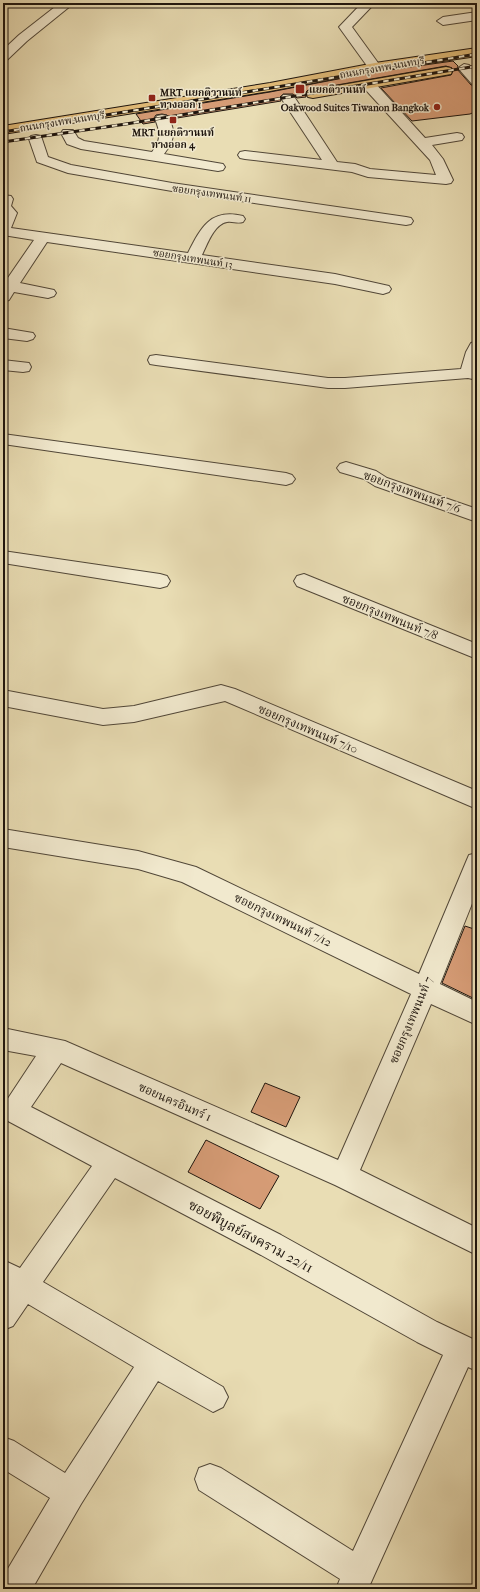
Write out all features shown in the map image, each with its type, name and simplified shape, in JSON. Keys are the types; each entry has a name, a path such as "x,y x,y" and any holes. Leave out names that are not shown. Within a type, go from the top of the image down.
{"main road":[{"name":"ถนนกรุงเทพ-นนทบุรี","path":"3,130 270,87 376,67 477,52"},
{"name":"ถนนกรุงเทพ-นนทบุรี","path":"274,100 477,66"},
{"path":"146,122 176,118"},
{"name":"ถนนกรุงเทพ-นนทบุรี","path":"46,137 84,131"}],"street":[{"path":"52,3 66,4"},
{"path":"369,3 345,27 376,67"},
{"path":"3,57 23,38 66,4"},
{"path":"443,21 477,16"},
{"path":"464,68 477,81"},
{"path":"245,155 355,168 368,173 446,180 436,159 369,85"},
{"path":"288,98 333,166"},
{"path":"156,156 169,137 162,119"},
{"path":"46,137 72,141 81,145 218,167"},
{"name":"ซอยกรุงเทพนนท์ 11","path":"46,137 42,159 68,169 172,187 406,222"},
{"path":"422,143 457,137"},
{"path":"3,230 10,214 4,206 6,199"},
{"path":"193,258 208,231 218,221 225,218 238,219"},
{"name":"ซอยกรุงเทพนนท์ 13","path":"3,230 193,258 383,289"},
{"path":"6,292 43,237"},
{"path":"6,292 48,293"},
{"path":"3,333 27,336"},
{"path":"156,360 328,383 345,383 473,374 474,350 477,346"},
{"path":"3,365 23,367"},
{"path":"3,439 286,479"},
{"name":"ซอยกรุงเทพนนท์ 7/6","path":"346,468 370,475 381,482 477,516"},
{"path":"3,557 160,581"},
{"name":"ซอยกรุงเทพนนท์ 7/8","path":"304,581 477,652"},
{"name":"ซอยกรุงเทพนนท์ 7/10","path":"3,698 103,717 134,714 221,693 228,694 477,800"},
{"name":"ซอยกรุงเทพนนท์ 7/12","path":"3,838 138,860 188,874 477,1014"},
{"name":"ซอยกรุงเทพนนท์ 7","path":"344,1176 425,990 477,862"},
{"name":"ซอยนครอินทร์ 1","path":"3,1039 56,1049 344,1176 477,1242"},
{"name":"ซอยพิบูลย์สงคราม 22/11","path":"56,1049 15,1108 17,1112 271,1245 426,1332 469,1352"},
{"path":"3,1316 14,1280 110,1162"},
{"path":"14,1280 213,1397"},
{"path":"210,1479 356,1581 469,1352"},
{"path":"14,1589 70,1493 154,1362"},
{"path":"3,1452 70,1493"}],"building":[{"path":"453,61 458,66 457,69 471,85 477,86 477,111 470,114 412,121 381,88 451,75 453,71 452,68 446,66 308,90 305,93 306,97 297,98 293,94 283,94 280,97 281,101 171,119 167,115 156,115 154,118 155,122 143,124 136,114 270,92 375,72"},
{"path":"465,926 477,930 477,1000 442,983"},
{"path":"265,1083 300,1097 286,1127 251,1112"},
{"path":"206,1140 279,1176 260,1209 188,1172"}],"railway":[{"path":"3,132 477,54"},
{"path":"3,142 126,124 477,66"}],"place":[{"name":"แยกติวานนท์","path":"300,89"},
{"name":"MRT แยกติวานนท์ ทางออก 1","path":"152,98"},
{"name":"Oakwood Suites Tiwanon Bangkok","path":"437,107"},
{"name":"MRT แยกติวานนท์ ทางออก 4","path":"173,120"}]}
